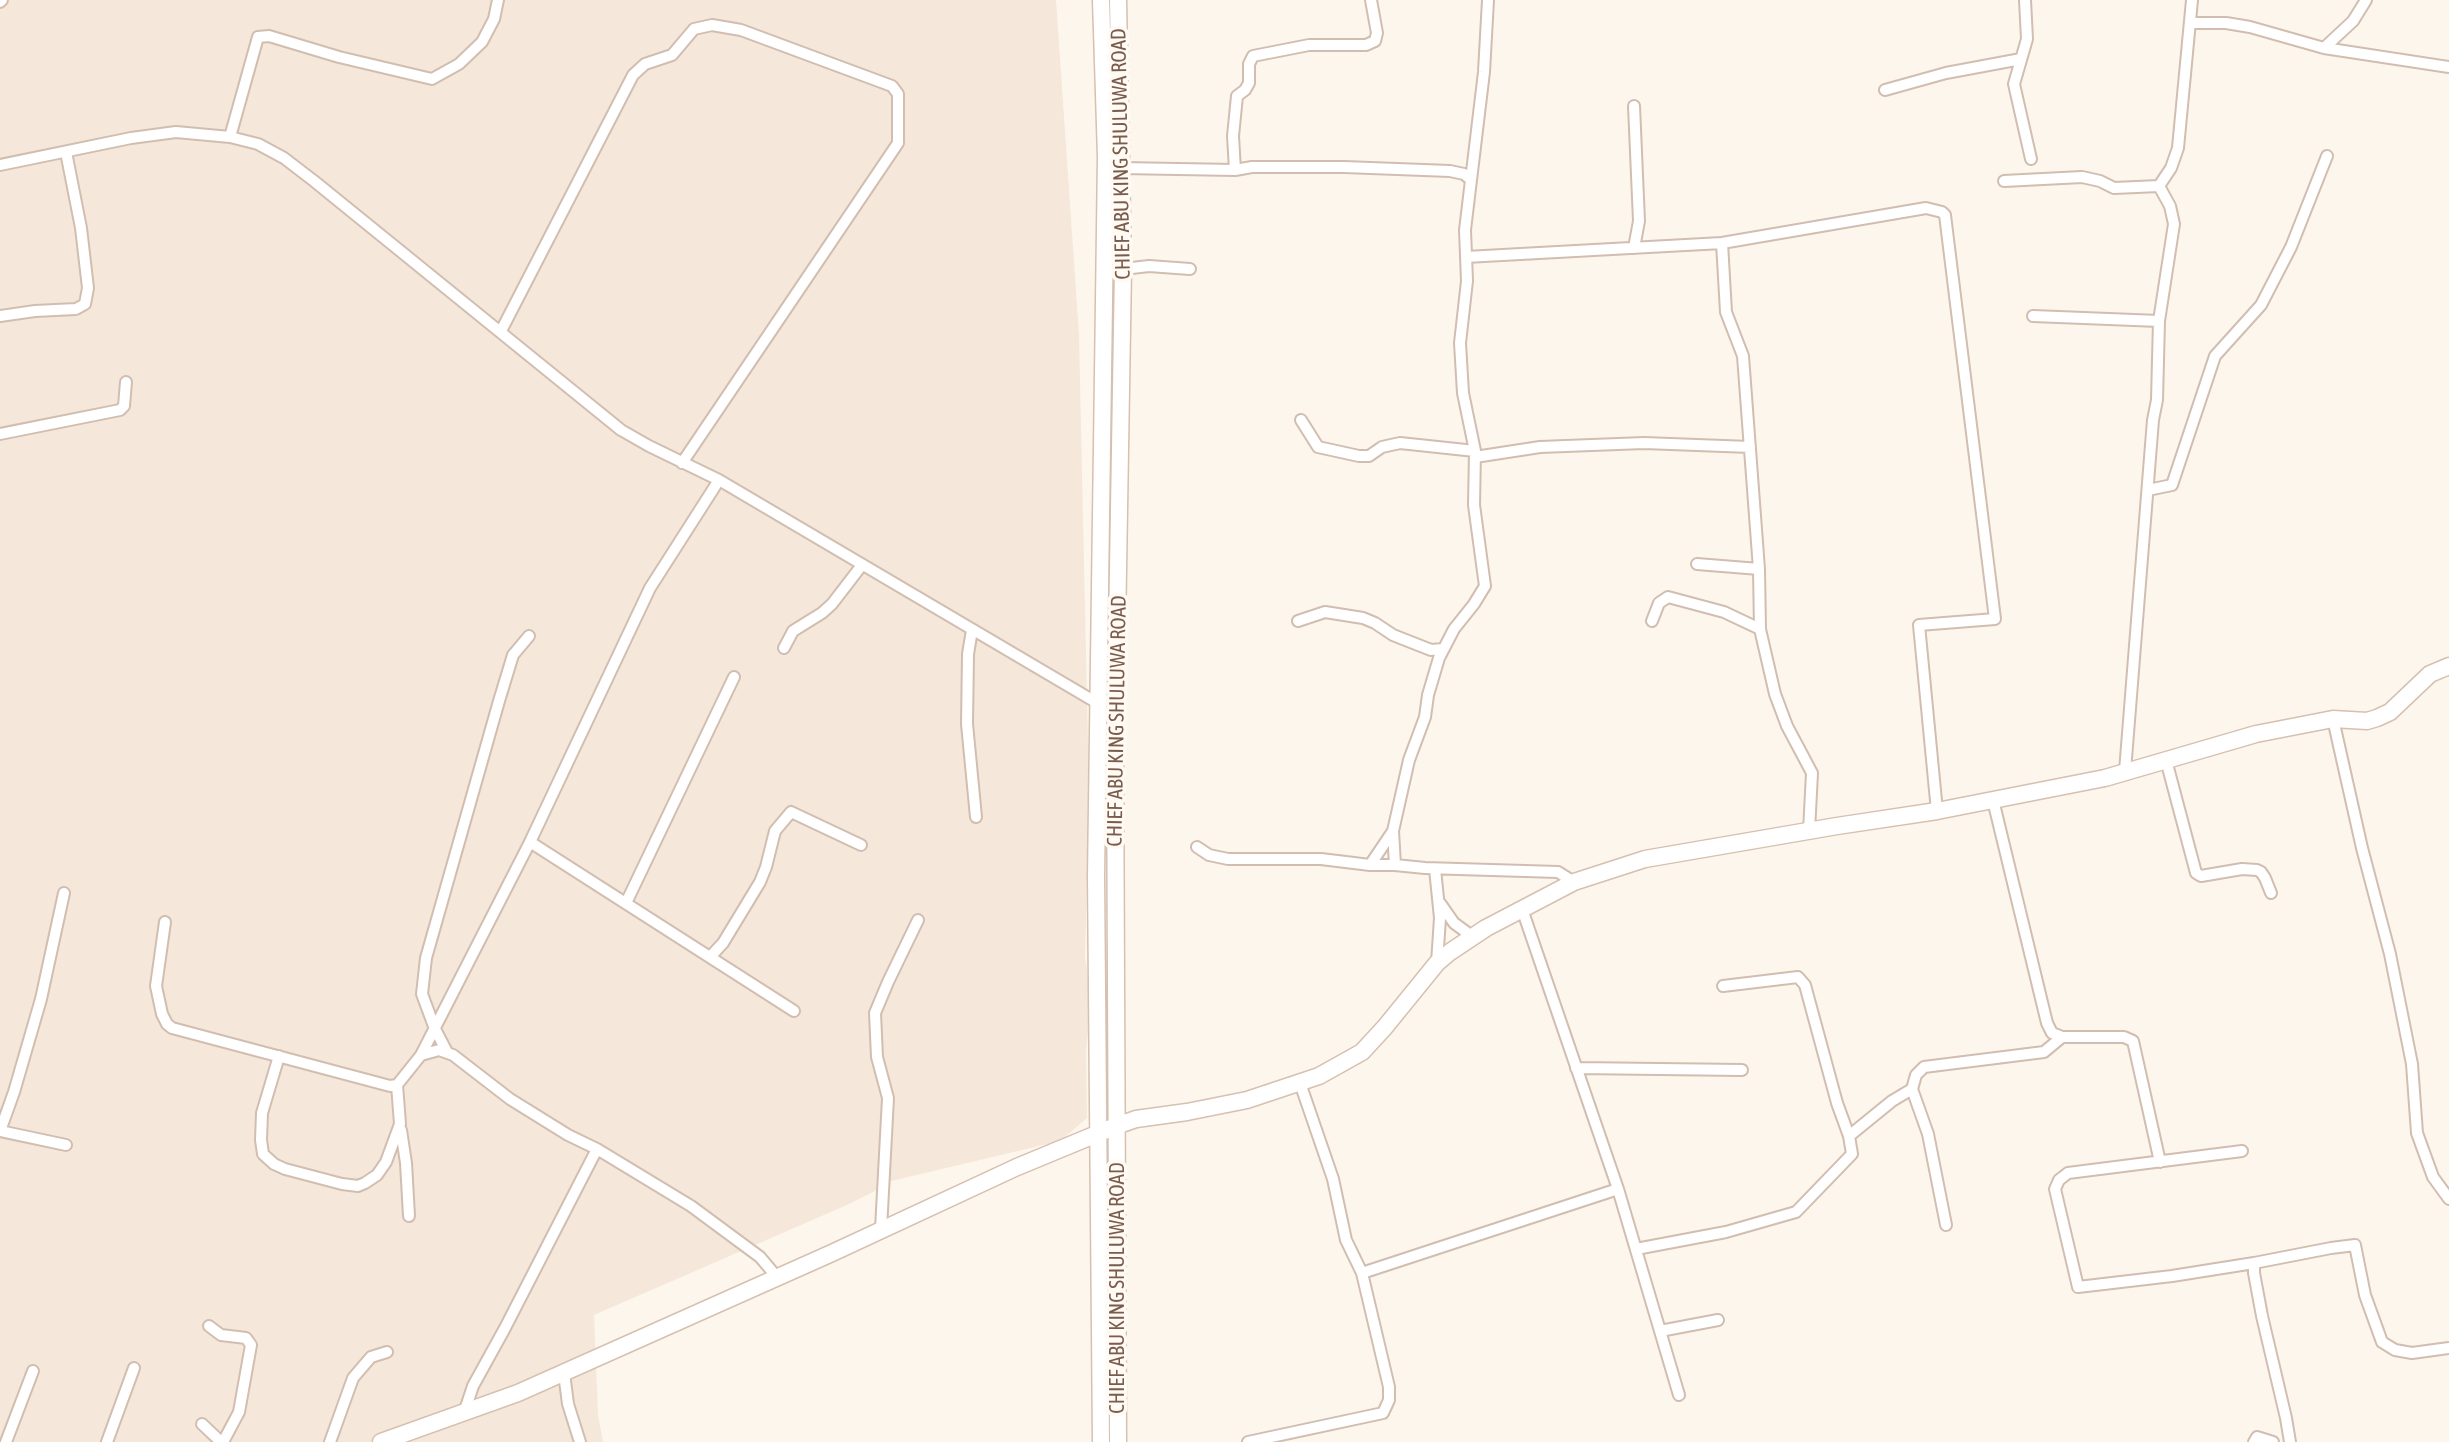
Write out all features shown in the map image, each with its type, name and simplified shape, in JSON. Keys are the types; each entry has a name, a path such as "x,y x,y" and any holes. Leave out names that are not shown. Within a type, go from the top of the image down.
{"street":[{"path":"230,137 258,37 269,36 339,57 432,79 459,64 482,42 494,19 498,0"},
{"path":"1101,0 1106,157 1096,876 1101,1442"},
{"name":"CHIEF ABU KING SHULUWA ROAD","path":"1118,0 1123,269 1115,750 1118,1442"},
{"path":"1235,170 1237,96 1249,83 1249,64 1253,56 1309,45 1366,45 1375,41 1377,33 1371,0"},
{"path":"2025,0 2027,38 2014,84 2031,159"},
{"path":"2159,186 2171,168 2178,148 2192,0"},
{"path":"2324,48 2353,21 2366,0"},
{"path":"1395,865 1393,831 1409,760 1425,717 1428,695 1438,662 1437,650 1485,586 1474,505 1475,454 1463,393 1460,344 1467,281 1465,230 1484,72 1487,1"},
{"path":"2191,23 2226,23 2250,27 2324,48 2449,67"},
{"path":"501,331 633,75 645,64 672,55 694,29 712,25 741,30 892,86 898,94 898,143 682,463"},
{"path":"1885,90 2021,59"},
{"path":"1634,106 1639,222 1634,248"},
{"path":"0,166 131,138 176,132 230,137 258,144 284,158 621,430 719,480 1099,704"},
{"path":"0,316 76,309 85,303 88,288 81,228 66,152"},
{"path":"2148,490 2172,485 2215,356 2261,304 2291,247 2327,156"},
{"path":"1121,169 1369,167 1450,171 1464,174 1470,179"},
{"path":"2004,181 2082,177 2114,188 2159,186"},
{"path":"2125,771 2153,420 2157,400 2159,321 2174,224 2170,206 2159,186"},
{"path":"1466,257 1722,243 1926,208 1945,215 1994,619 1919,625 1937,811"},
{"path":"1722,243 1726,312 1743,356 1759,569 1760,629 1775,694 1787,726 1812,773 1809,831"},
{"path":"1123,269 1149,266 1190,269"},
{"path":"2033,316 2159,321"},
{"path":"0,434 120,410 124,406 126,382"},
{"path":"1301,420 1318,447 1359,456 1369,456 1382,447 1400,443 1475,454 1553,446 1644,443 1750,447"},
{"path":"1102,474 1120,476"},
{"path":"165,922 156,986 159,1007 167,1024 176,1030 390,1086 397,1085 422,1055 530,842 650,588 719,480"},
{"path":"1697,564 1759,569"},
{"path":"784,648 793,631 832,604 862,565"},
{"path":"1652,621 1659,603 1668,597 1724,612 1760,629"},
{"path":"1298,621 1325,612 1363,618 1394,635 1437,650"},
{"path":"972,630 968,654 967,724 976,817"},
{"path":"529,636 513,655 426,958 422,994 435,1029 447,1052 510,1099 701,1213 760,1257 776,1276"},
{"path":"381,1442 464,1413 564,1373 1017,1167 1116,1126 1136,1119 1247,1100 1338,1067 1362,1052 1437,963 1473,937 1574,882 1645,859 1937,811 2105,778 2256,734 2333,719 2377,719 2390,712 2430,674 2449,666"},
{"path":"626,904 734,677"},
{"path":"2333,719 2361,848 2390,954 2412,1064 2417,1133 2433,1177 2449,1199"},
{"path":"2166,760 2196,873 2201,876 2242,869 2257,870 2262,872 2270,893"},
{"path":"1993,800 2047,1023 2052,1033 2062,1037 2124,1037 2133,1041 2160,1162"},
{"path":"709,957 723,943 760,882 775,831 792,812 861,845"},
{"path":"1370,865 1393,831"},
{"path":"530,842 794,1011"},
{"path":"1197,847 1209,855 1228,859 1321,859 1435,869 1558,872 1574,882"},
{"path":"1435,869 1440,903 1437,963"},
{"path":"64,893 41,999 0,1131 66,1144"},
{"path":"1440,903 1454,923 1473,937"},
{"path":"1522,909 1618,1189 1679,1395"},
{"path":"881,1230 888,1098 877,1057 875,1013 918,919"},
{"path":"1636,1249 1726,1232 1796,1212 1852,1154 1805,985 1798,977 1723,986"},
{"path":"1946,1226 1928,1134 1912,1089 1916,1075 1924,1067 2044,1052 2062,1037"},
{"path":"422,1055 434,1050 447,1052"},
{"path":"279,1056 262,1113 261,1126 263,1154 274,1164 329,1181 358,1186 377,1175 386,1162 400,1124"},
{"path":"1576,1068 1742,1070"},
{"path":"1248,1442 1382,1413 1389,1400 1389,1387 1362,1273 1346,1240 1333,1179 1300,1083"},
{"path":"397,1085 406,1163 408,1216"},
{"path":"1849,1136 1892,1101 1912,1089"},
{"path":"464,1413 473,1386 506,1328 597,1149"},
{"path":"2242,1151 2068,1173 2059,1180 2055,1189 2078,1287 2172,1276 2355,1245 2365,1295 2382,1342 2395,1350 2412,1353 2449,1348"},
{"path":"1362,1273 1618,1189"},
{"path":"2254,1263 2262,1316 2290,1442"},
{"path":"1660,1331 1718,1320"},
{"path":"202,1424 222,1442 241,1405 251,1345 246,1338 221,1335 209,1326"},
{"path":"330,1442 353,1378 371,1357 387,1352"},
{"path":"107,1442 134,1368"},
{"path":"6,1442 33,1371"},
{"path":"564,1373 568,1404 580,1442"},
{"path":"2254,1442 2257,1437 2273,1442"}],"shaded area":[{"path":"0,0 1056,0 1079,335 1089,791 1085,957 1091,996 1086,1052 1087,1118 1060,1141 887,1182 847,1205 594,1315 598,1415 603,1442 0,1442"}]}
